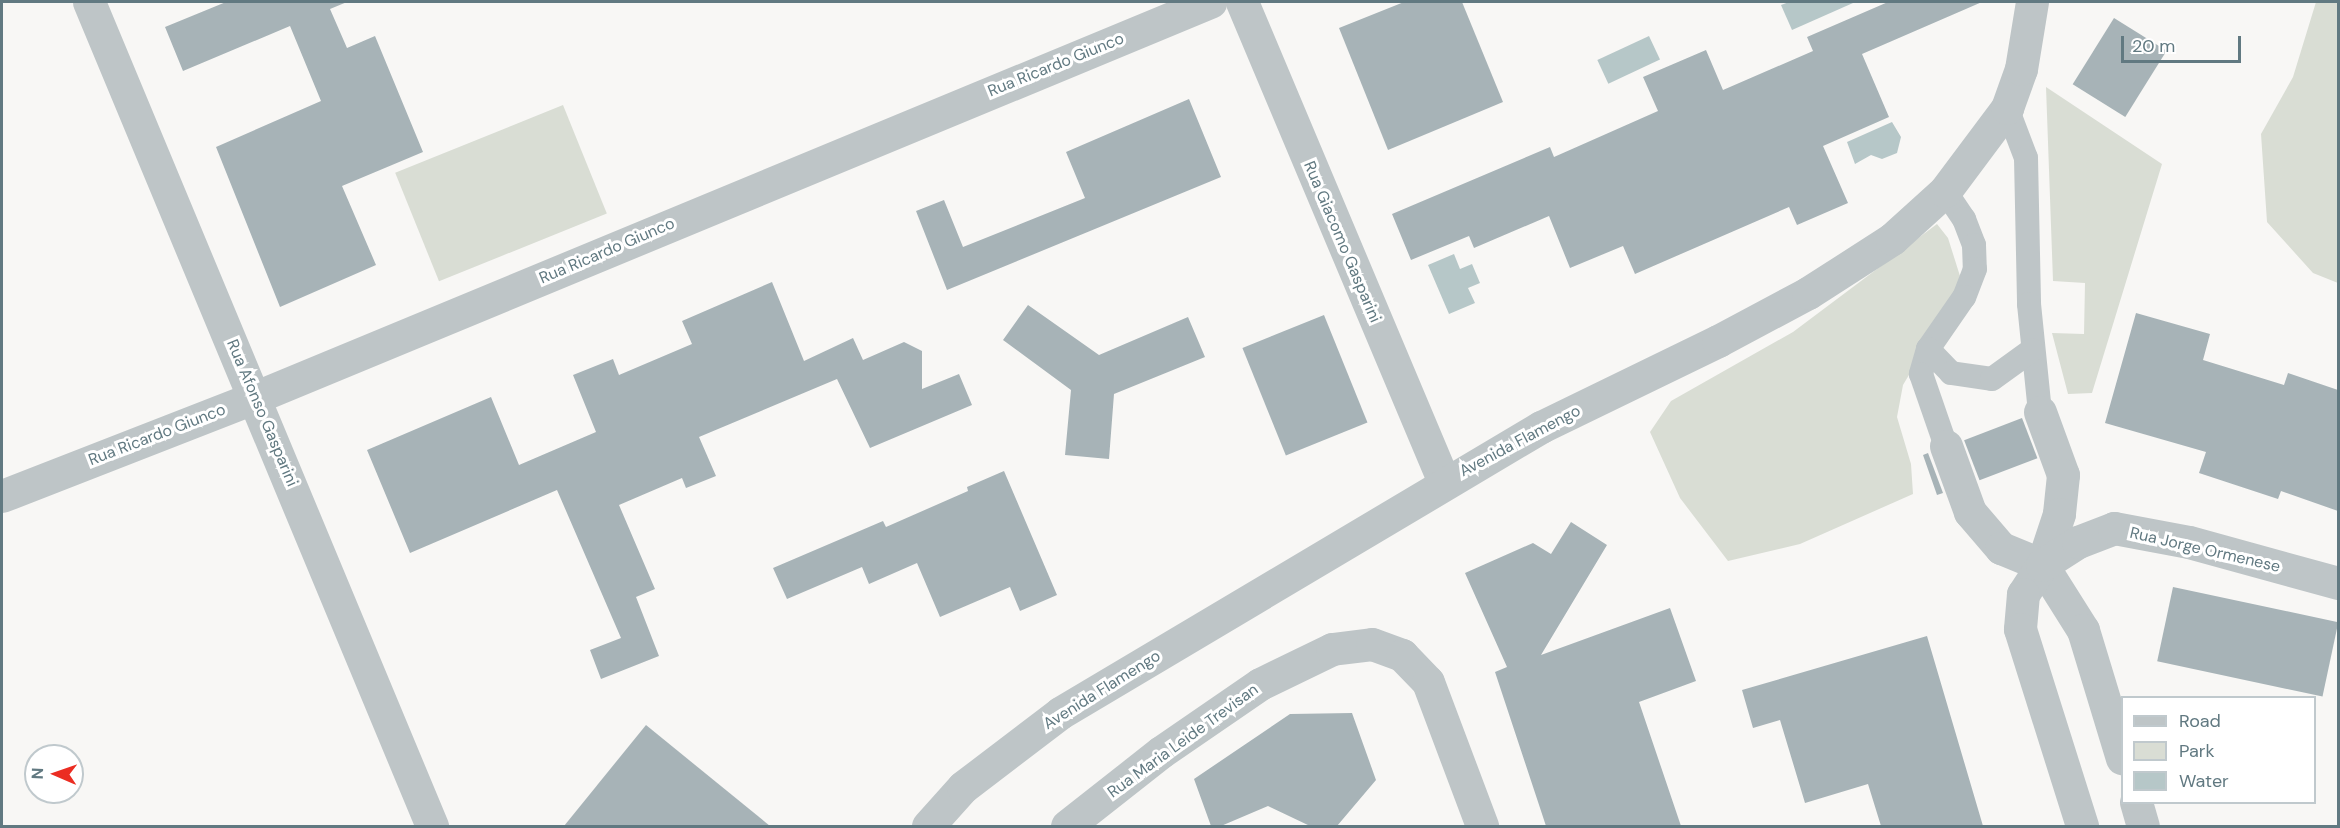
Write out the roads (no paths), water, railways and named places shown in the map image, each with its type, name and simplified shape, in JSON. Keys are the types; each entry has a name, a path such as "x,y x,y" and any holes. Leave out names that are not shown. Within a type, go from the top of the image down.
{"street":[{"name":"Rua Afonso Gasparini","path":"88,2 256,397 432,826"},
{"name":"Rua Ricardo Giunco","path":"2,496 256,397 1210,2"},
{"name":"Rua Giacomo Gasparini","path":"1242,2 1444,482"},
{"name":"Avenida Flamengo","path":"928,826 963,788 1060,713 1444,482 1540,427 1808,293 1892,239 1945,191 2007,108 2021,69 2032,2"},
{"path":"2040,412 2063,476 2059,514 2042,565 2023,594 2020,629 2082,826"},
{"path":"1946,446 1970,512 2001,548 2042,565 2083,630 2121,755"},
{"name":"Rua Jorge Ormenese","path":"2042,565 2078,542 2114,528 2189,542 2338,583"},
{"name":"Rua Maria Leide Trevisan","path":"1067,826 1161,752 1260,684 1332,649 1372,644 1402,655 1428,682 1482,826"},
{"path":"2137,804 2144,826"}],"lane":[{"path":"2007,108 2026,158 2032,350 2040,412"},
{"path":"1945,191 1964,219 1974,245 1975,269 1964,297 1928,349 1921,374 1946,446"},
{"path":"1928,349 1951,374 1992,379 2032,350"}],"water":[{"path":"1789,2 1853,3 1792,30 1781,5"},
{"path":"1649,36 1660,60 1608,84 1597,60"},
{"path":"1892,122 1901,137 1897,153 1882,159 1871,155 1855,164 1847,142"},
{"path":"1454,254 1460,269 1472,264 1480,283 1468,288 1475,303 1449,314 1428,265"}]}
